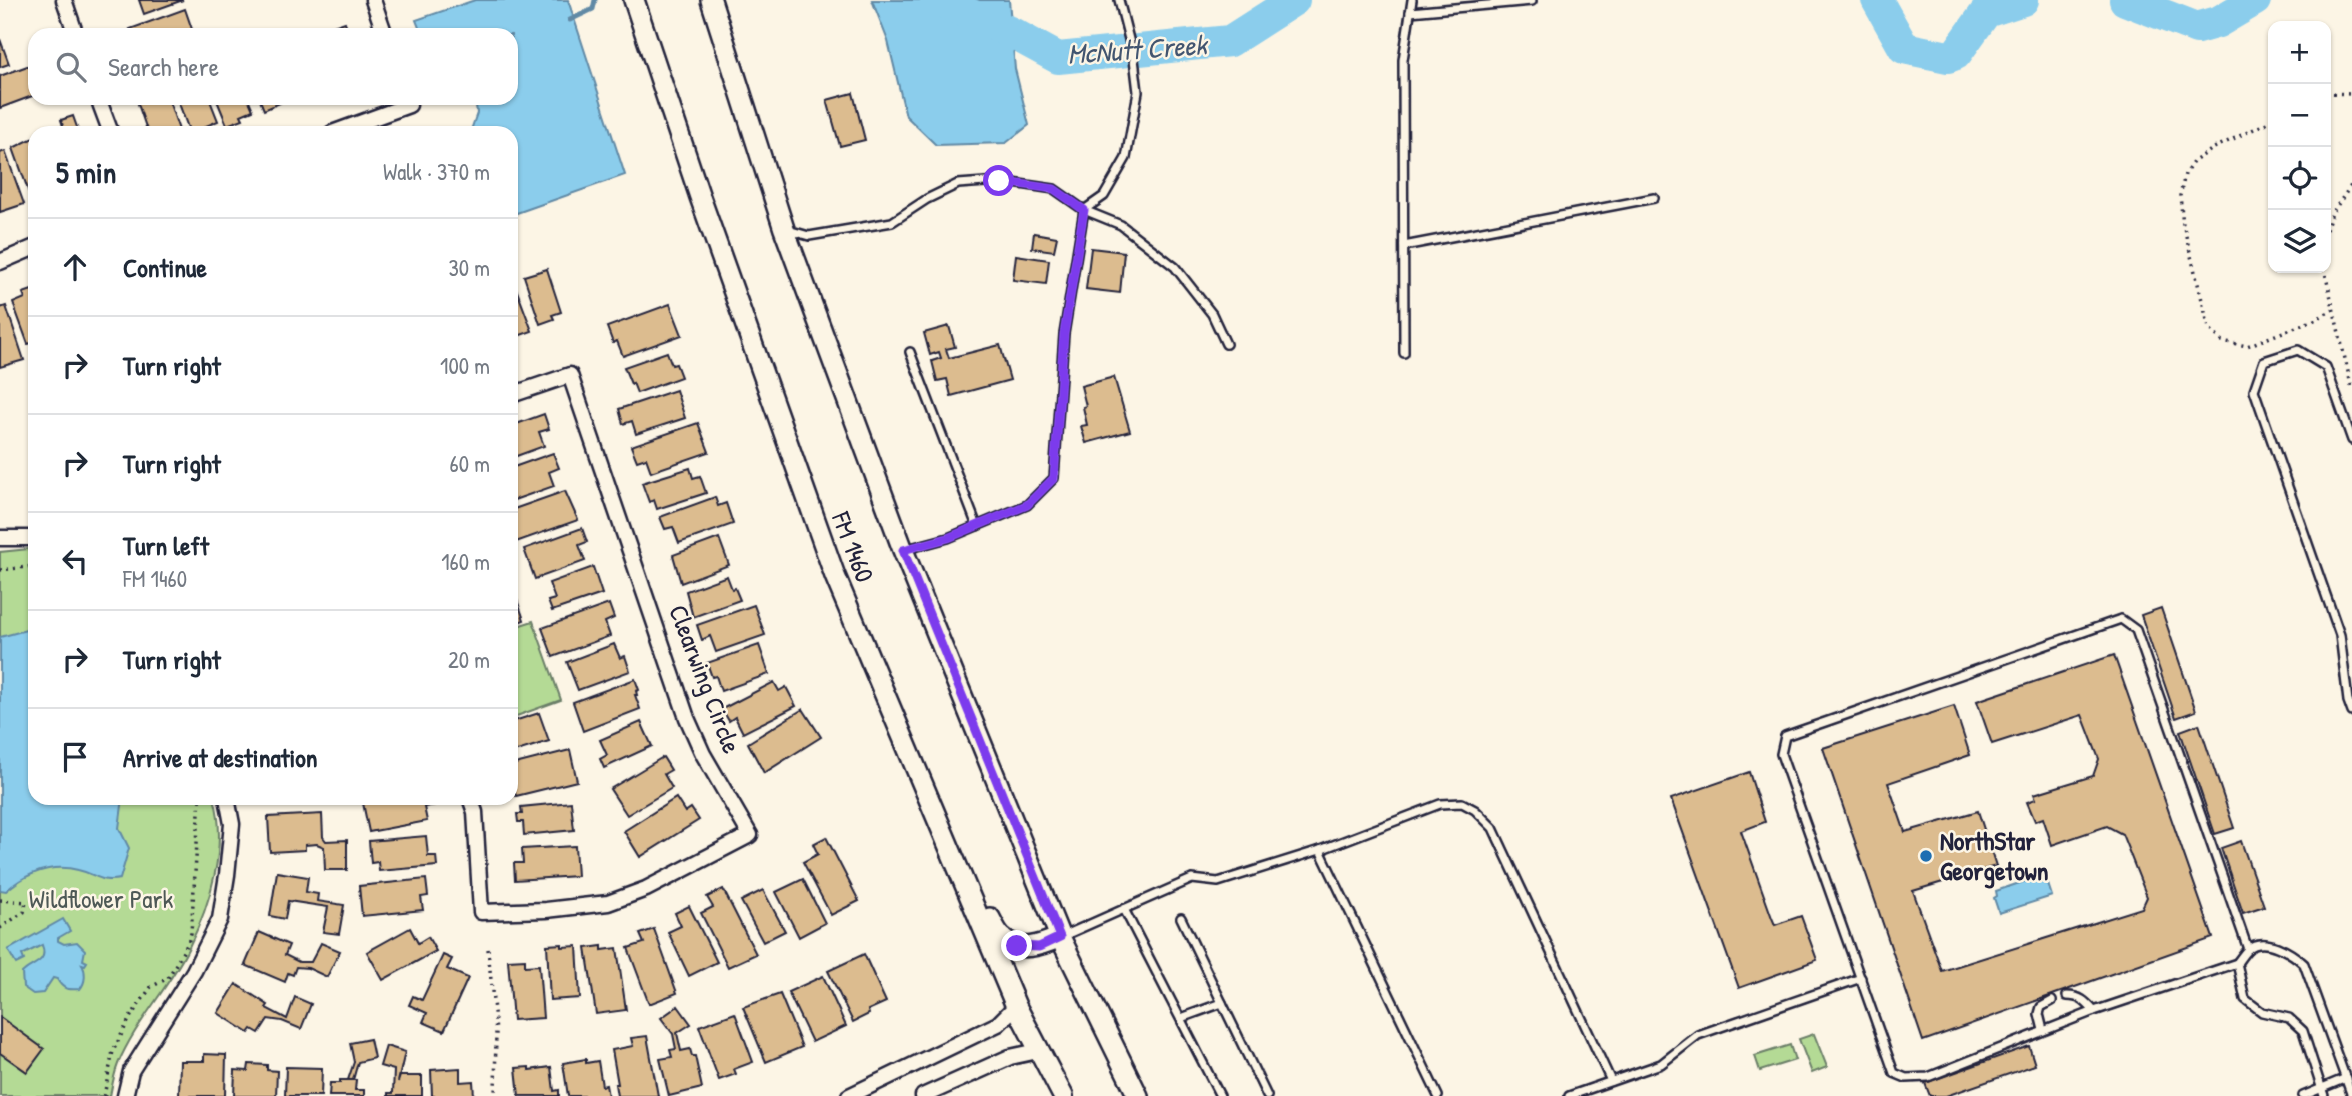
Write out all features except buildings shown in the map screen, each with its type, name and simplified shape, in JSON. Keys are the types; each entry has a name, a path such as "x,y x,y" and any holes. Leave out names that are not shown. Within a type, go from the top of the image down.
{"main road":[{"name":"FM 1460","path":"634,0 704,210 835,576 1016,1006 1058,1091"},
{"name":"FM 1460","path":"711,0 783,229 903,550 1060,937 1138,1096"},
{"path":"955,860 1002,938 1017,946 1039,947 1060,937"}],"street":[{"path":"64,0 74,28"},
{"path":"373,0 383,28"},
{"path":"101,105 109,126"},
{"path":"350,126 409,105"},
{"path":"0,262 28,250"},
{"name":"Clearwing Circle","path":"472,805 481,912 546,910 608,903 646,889 750,835 703,754 687,718 570,375 518,393"},
{"path":"0,538 28,538"},
{"path":"125,1096 131,1071 194,971 220,919 232,824 228,805"},
{"path":"849,1096 998,1024 1016,1006"},
{"path":"923,1096 1010,1057 1038,1051"}],"lane":[{"path":"903,550 948,538 1027,505 1054,478 1064,334 1084,210 1104,196 1126,158 1138,92 1128,29 1119,0"},
{"path":"1404,353 1403,60 1412,0"},
{"path":"1410,12 1532,1"},
{"path":"783,229 810,236 892,222 927,199 958,184 999,181 1054,189 1084,210 1121,225 1175,267 1212,314 1226,344"},
{"path":"1404,246 1654,198"},
{"path":"2352,440 2326,367 2298,349 2264,361 2254,390 2340,635 2348,701 2352,712"},
{"path":"910,352 978,526"},
{"path":"2248,949 2136,630 2121,619 1785,736 1781,754 1894,1073 1906,1078 1928,1077 2094,1011 2237,963 2248,949 2258,944 2289,950 2304,964 2352,1096"},
{"path":"1060,937 1192,879 1218,882 1321,850 1440,804 1462,803 1475,810 1493,828 1611,1081"},
{"path":"1321,850 1438,1096"},
{"path":"1124,909 1220,1096"},
{"path":"1181,918 1267,1096"},
{"path":"2237,963 2245,999 2262,1012 2289,1018 2303,1031 2323,1092"},
{"path":"1569,1096 1661,1064 1698,1035 1861,978"},
{"path":"2067,996 2077,996 2094,1011"},
{"path":"2043,1030 2039,1014 2041,1007 2052,1001"},
{"path":"1181,1018 1222,1003"},
{"path":"2302,1096 2323,1092 2346,1078"}],"path":[{"path":"2331,93 2352,94"},
{"path":"2268,122 2214,148 2193,162 2185,174 2180,196 2183,224 2209,328 2222,341 2247,346 2317,319 2332,310"},
{"path":"2331,216 2352,184"},
{"path":"2325,273 2352,389"},
{"path":"0,570 28,567"},
{"path":"104,1096 113,1051 131,1016 151,987 168,978 188,943 191,933 200,805"},
{"path":"0,900 26,902 24,912 0,928"},
{"path":"488,949 496,1032 495,1096"}],"green space":[{"name":"Wildflower Park","path":"28,549 28,805 215,805 218,817 218,856 203,914 180,964 125,1049 110,1096 0,1096 0,552"},
{"path":"533,621 561,700 518,715 518,626"},
{"path":"1814,1034 1827,1067 1812,1073 1799,1039"},
{"path":"1790,1045 1795,1060 1760,1071 1755,1056"}],"water":[{"path":"475,0 568,0 625,175 518,213 518,126 472,126 477,113 476,105 518,105 518,28 419,28 416,20"},
{"path":"872,0 1009,0 1015,69 1029,125 1006,143 936,145 906,116 888,41"},
{"path":"28,631 28,805 122,805 119,828 129,848 120,879 107,880 78,870 58,868 39,871 6,891 0,890 0,637"},
{"path":"2040,876 2042,882 2047,881 2052,896 1999,913 1994,898 1997,896 1996,891"},
{"path":"63,919 70,931 58,938 58,941 64,944 77,942 85,950 83,960 87,962 82,964 85,974 83,983 80,989 69,989 53,978 43,993 33,994 23,987 22,973 41,959 44,951 42,945 22,955 24,960 16,964 8,950"}],"waterway":[{"name":"McNutt Creek","path":"570,20 593,9 595,0"},
{"name":"McNutt Creek","path":"938,0 1012,33 1058,58 1230,41 1294,0"},
{"name":"McNutt Creek","path":"1877,0 1904,48 1948,57 1956,54 1986,12 2023,0"},
{"name":"McNutt Creek","path":"2125,0 2197,28 2218,22 2255,0"}],"place":[{"name":"NorthStar Georgetown","path":"1926,856"}],"route":[{"path":"999,181 1054,189 1084,210 1064,334 1054,478 1027,505 948,538 903,550 1060,937 1039,947 1017,946"}]}
